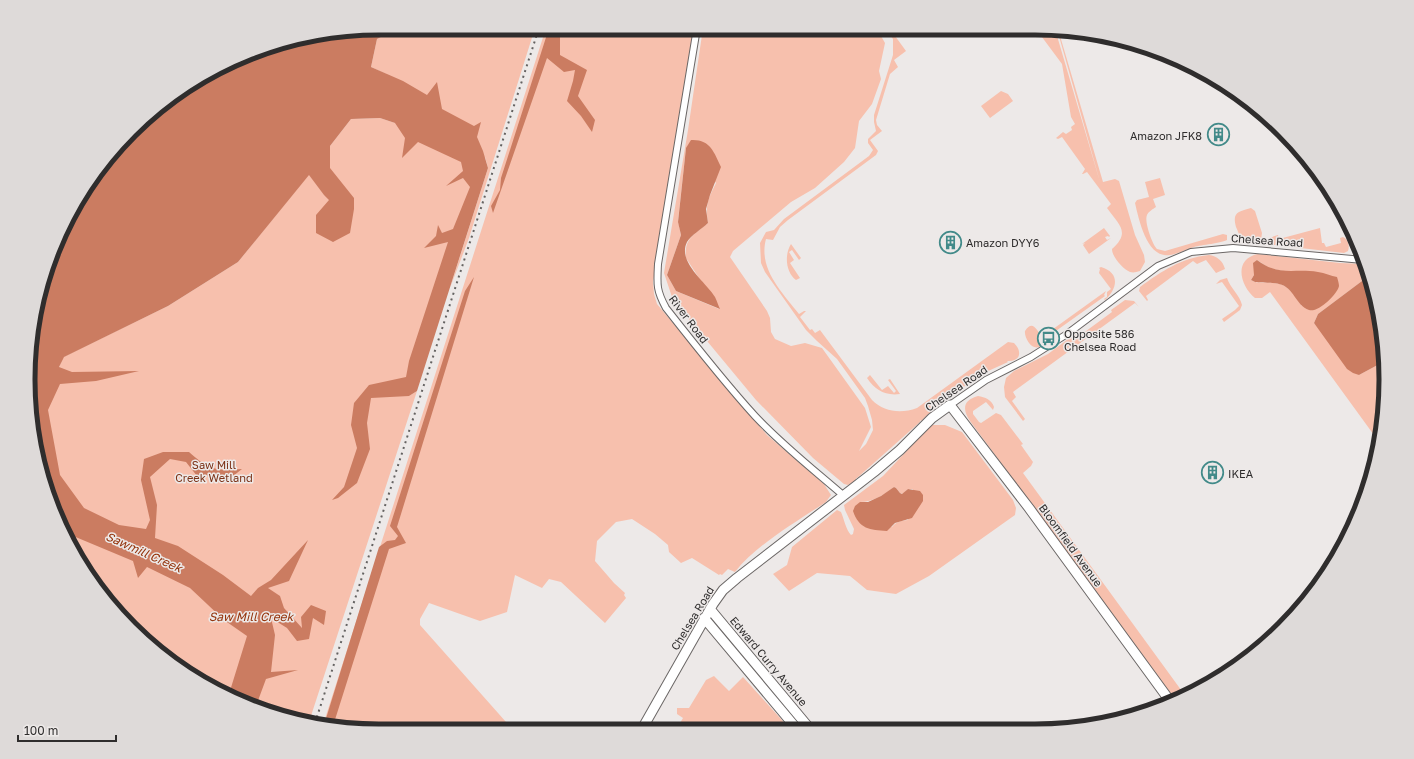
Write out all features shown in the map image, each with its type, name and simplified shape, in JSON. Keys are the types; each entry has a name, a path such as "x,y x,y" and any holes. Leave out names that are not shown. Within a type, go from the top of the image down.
{"street":[{"name":"River Road","path":"696,35 658,264 657,282 659,296 666,308 755,416 774,436 844,496"},
{"name":"Chelsea Road","path":"645,724 704,618 723,590 844,496 900,450 932,418 986,380 1032,357 1067,334 1158,266 1191,252 1233,248 1357,259"},
{"name":"Bloomfield Avenue","path":"950,406 1029,508 1167,697"},
{"name":"Edward Curry Avenue","path":"710,609 784,705 794,724"},
{"name":"Edward Curry Avenue","path":"704,618 784,705 805,724"}],"green space":[{"name":"Saw Mill Creek Wetland","path":"385,35 533,35 469,238 450,288 488,168 485,157 409,396 417,391 311,717 269,706 248,698 207,678 188,666 152,639 120,607 93,571 81,552 61,511 53,490 38,424 35,378 59,367 63,357 168,306 238,262 309,174 330,159 330,146 351,119 380,118 395,123 386,74 371,67 377,39"},
{"path":"544,35 693,35 653,282 657,304 767,435 824,484 831,495 826,502 765,543 735,572 728,569 722,575 719,575 692,558 681,563 669,552 668,545 655,534 632,519 616,522 597,541 595,561 625,593 624,595 626,598 605,623 561,582 549,579 542,588 515,575 507,612 480,621 429,603 420,619 420,625 508,724 380,724 325,719"},
{"path":"702,35 880,35 885,43 879,71 881,79 872,104 859,121 855,148 844,162 815,188 791,202 733,251 730,257 767,311 770,318 771,332 775,339 791,346 805,343 822,348 865,408 871,427 859,451 866,444 873,430 872,420 865,398 837,359 806,330 765,272 761,263 760,243 766,232 774,230 784,219 869,156 873,150 868,143 868,139 876,131 874,115 893,55 893,39 890,35 894,35 906,51 894,60 898,67 890,74 876,120 877,125 882,131 870,140 878,151 876,155 788,220 780,227 773,240 766,239 764,250 768,270 779,289 799,314 806,311 800,317 810,330 812,329 815,333 820,330 872,400 887,409 893,411 905,411 917,408 1008,342 1014,343 1017,346 1019,356 1015,360 1007,361 1008,362 986,372 944,400 856,478 856,480 848,485 844,484 813,458 756,400 673,300 664,273","holes":["686,148 716,183 711,193 707,211 708,223 688,241 686,258 719,309 676,291 667,275 681,235 678,221"]},
{"path":"1041,35 1057,36 1100,182 1060,36 1103,182 1115,179 1119,181 1135,235 1144,255 1145,262 1140,271 1130,272 1121,266 1116,259 1112,249 1118,243 1122,233 1119,224 1107,208 1111,204 1087,172 1082,174 1085,169 1062,137 1058,139 1056,138 1063,132 1066,134 1072,130 1071,127 1075,124 1071,117 1062,64"},
{"path":"1001,91 1008,94 1013,101 990,118 981,106"},
{"path":"1160,178 1165,195 1153,199 1156,207 1148,213 1146,218 1149,232 1157,249 1165,251 1223,234 1227,235 1227,240 1194,247 1170,255 1162,255 1155,251 1145,237 1135,203 1137,200 1149,197 1145,182"},
{"path":"1251,208 1255,211 1262,233 1261,240 1257,243 1246,242 1241,239 1235,222 1237,213"},
{"path":"1104,228 1110,236 1105,237 1107,240 1111,238 1089,254 1083,245 1085,243 1082,244"},
{"path":"1320,228 1322,243 1324,243 1326,247 1341,243 1340,238 1343,237 1348,243 1348,251 1344,253 1283,245 1271,245 1269,243 1269,241 1276,235 1278,235 1279,239"},
{"path":"791,244 801,258 799,260 792,250 789,252 794,260 790,263 800,278 796,280 790,273 787,264 787,253"},
{"path":"1258,254 1359,264 1364,280 1318,314 1314,323 1359,375 1378,365 1378,402 1374,435 1270,292 1262,298 1255,298 1250,293 1243,280 1242,267 1245,261","holes":["1257,260 1269,268 1288,272 1317,272 1302,306 1293,293 1284,285 1255,282 1251,280 1254,275"]},
{"path":"1209,255 1215,256 1219,259 1225,269 1216,273 1206,260 1197,264 1193,261 1146,296 1147,301 1139,291 1140,287 1172,266 1190,259"},
{"path":"1101,267 1112,273 1115,282 1112,291 1105,300 1104,299 1107,297 1107,292 1111,289 1099,273 1099,268"},
{"path":"1227,278 1242,305 1240,310 1224,322 1222,319 1239,306 1222,282 1216,284 1220,280"},
{"path":"1106,291 1105,296 1046,338 1048,341 1044,344 1039,347 1033,347 1027,339 1025,331 1030,326 1035,327 1042,337"},
{"path":"1125,300 1134,301 1139,307 1135,303 1013,392 1016,397 1012,401 1025,419 1023,421 1005,397 1004,387 1006,378 1014,371 1048,354 1079,331 1082,334 1112,312 1111,310"},
{"path":"870,375 882,390 888,386 894,393 896,391 888,380 890,379 900,394 885,393 877,389 867,378"},
{"path":"978,396 988,399 992,402 994,407 993,410 986,402 973,411 973,414 979,422 981,423 996,413 1001,415 1023,444 1021,445 1033,462 1031,466 1023,473 1182,691 1172,695 967,417 965,406 969,400"},
{"path":"931,425 945,425 962,432 1013,500 1016,508 1015,515 929,576 896,594 867,590 850,576 817,573 789,591 773,574 787,565 792,547 837,510 841,512 849,533 851,535 853,534 854,529 844,505 883,476","holes":["894,487 903,494 908,489 913,489 908,520 897,522 892,527 860,502 874,499"]},
{"path":"714,676 729,691 743,677 785,724 681,724 680,723 683,718 677,714 677,708 689,708 706,680"}],"water":[{"path":"385,35 377,39 371,67 403,81 427,95 437,82 442,109 474,126 481,122 477,137 488,168 417,391 409,396 371,398 367,423 370,449 357,483 338,498 332,500 344,487 357,448 351,425 354,403 369,385 406,377 409,361 448,242 424,248 436,236 438,225 442,233 453,229 470,187 463,178 446,186 463,171 461,162 418,142 402,158 405,138 395,123 380,118 351,119 330,146 330,168 354,198 354,209 350,233 333,242 316,233 316,215 329,200 309,175 238,262 168,306 64,357 59,367 72,372 139,371 96,381 60,384 48,410 60,475 84,508 119,525 146,529 150,520 141,480 144,459 163,452 189,452 202,463 213,468 226,470 242,469 228,480 215,475 197,476 186,462 170,459 150,477 157,505 155,538 178,546 223,575 251,596 258,588 271,580 308,540 289,581 268,588 280,596 284,608 302,628 301,617 311,605 326,611 324,625 313,618 309,639 297,641 287,628 271,618 275,635 271,672 298,670 266,679 258,702 230,690 247,636 224,620 190,588 147,567 138,578 133,561 73,536 53,490 42,447 38,424 35,380 38,335 53,269 71,227 93,188 120,152 152,120 188,93 207,81 248,61 290,47 335,38"},
{"path":"547,35 560,35 560,55 587,70 578,96 595,120 592,132 581,116 567,101 575,70 564,72 547,58 493,213 491,206 500,190 501,178"},
{"path":"691,140 697,140 707,144 721,167 706,209 708,223 689,239 685,249 689,264 711,291 720,309 676,291 667,275 681,235 678,222 686,148"},
{"path":"1257,260 1265,265 1280,270 1318,272 1337,277 1339,286 1338,290 1322,306 1317,309 1309,310 1301,305 1292,292 1284,286 1274,283 1255,282 1251,280 1254,275 1253,263"},
{"path":"474,277 397,527 406,543 389,549 335,721 326,719 379,547 387,541 395,540 398,536 390,526 465,291"},
{"path":"1364,280 1376,335 1378,365 1359,375 1347,369 1314,323 1318,314"},
{"path":"894,487 902,494 908,489 920,491 923,495 923,501 912,518 895,523 887,531 870,529 858,522 853,511 855,506 860,502 868,502 881,496"}],"railway":[{"path":"317,718 537,35"}],"place":[{"name":"Amazon JFK8","path":"1218,135"},
{"name":"Amazon DYY6","path":"951,242"},
{"name":"Opposite 586 Chelsea Road","path":"1048,339"},
{"name":"IKEA","path":"1213,473"}],"water label":[{"name":"Sawmill Creek","path":"144,552"},
{"name":"Saw Mill Creek","path":"251,616"}]}
